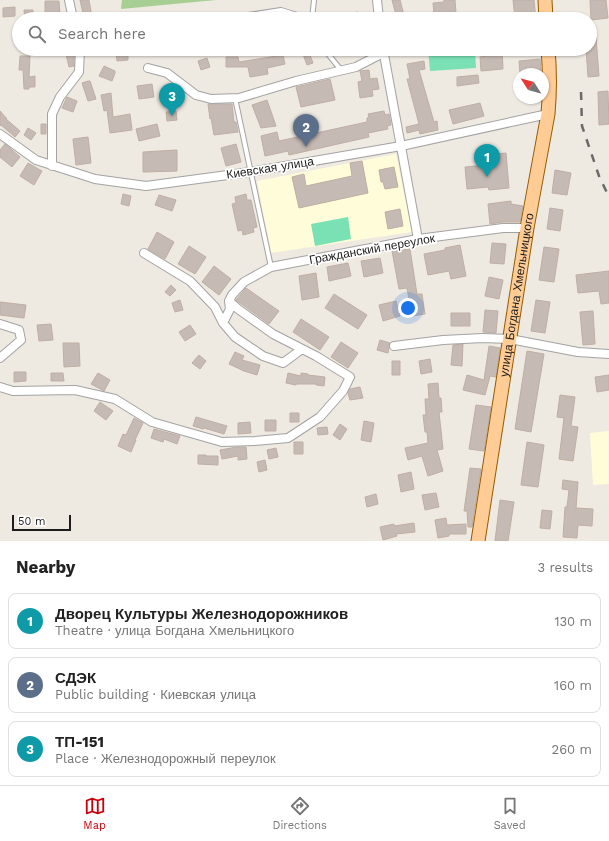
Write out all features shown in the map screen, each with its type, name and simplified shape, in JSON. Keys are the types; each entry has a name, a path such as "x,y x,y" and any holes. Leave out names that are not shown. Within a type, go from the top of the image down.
{"main road":[{"path":"545,0 546,12"},
{"name":"улица Богдана Хмельницкого","path":"478,541 527,228 548,114 550,70 549,56"}],"street":[{"path":"69,0 72,12"},
{"path":"377,0 378,12"},
{"path":"52,166 52,114 60,97 79,72 80,56"},
{"path":"148,68 167,73 196,94 211,99 239,98 296,81 356,67 375,56"},
{"path":"384,56 418,239"},
{"name":"Киевская улица","path":"0,134 36,160 52,166 95,179 146,186 250,172 401,146 548,114"},
{"name":"Гражданский переулок","path":"223,323 230,309 229,301 232,295 244,282 271,267 418,239 503,228 527,228"},
{"path":"144,253 190,281 215,307 223,323 235,337 263,356 283,363 302,349"},
{"path":"0,387 13,390 75,390 116,399 152,422 222,442 288,438 320,417 343,391 350,377 316,356 273,334 238,310 229,301"},
{"path":"0,324 19,330 21,340 0,358"},
{"path":"394,346 443,340 483,338 510,339 578,352 609,354"}],"lane":[{"path":"312,12 314,0"},
{"path":"268,12 281,10 288,12"},
{"path":"330,56 341,70"},
{"path":"235,98 271,267"}],"shaded area":[{"path":"396,154 412,232 271,253 257,181"},
{"path":"609,431 609,484 593,485 590,433"}],"green space":[{"path":"122,0 216,0 121,9"},
{"path":"429,56 475,56 476,68 430,71"},
{"path":"348,217 351,239 315,246 311,224"}],"building":[{"path":"80,0 89,0 91,12 83,12"},
{"path":"392,0 400,0 403,12 395,12"},
{"path":"444,0 455,0 456,12 434,12 433,3 444,2"},
{"path":"513,0 534,0 535,12 514,12"},
{"path":"590,0 606,0 608,18 597,19 597,12 591,12"},
{"path":"45,1 59,1 60,12 45,12"},
{"path":"15,7 15,12 12,12 12,16 3,17 3,8"},
{"path":"24,10 33,10 33,12 24,12"},
{"path":"597,50 599,76 588,77 586,56 597,56"},
{"path":"20,56 30,56 29,77 35,76 35,87 24,89 23,70 19,70"},
{"path":"66,56 74,56 74,66 69,67"},
{"path":"116,56 128,56 128,60 117,61"},
{"path":"283,56 285,64 267,68 268,74 250,77 248,67 226,67 226,57 238,57 239,62"},
{"path":"304,56 310,56 313,63 307,65"},
{"path":"502,56 503,69 481,71 480,57"},
{"path":"207,58 210,67 201,70 198,61"},
{"path":"540,59 541,68 520,68 519,61"},
{"path":"424,61 425,69 419,70 434,122 437,121 438,130 420,134 419,130 407,133 406,127 419,124 407,79 410,79 407,64"},
{"path":"104,66 115,71 112,81 99,76"},
{"path":"369,70 370,79 377,78 379,89 372,90 373,96 360,98 358,82 362,81 360,71"},
{"path":"478,75 479,83 457,86 457,77"},
{"path":"330,79 335,100 301,107 296,87"},
{"path":"90,81 96,99 88,101 82,83"},
{"path":"152,84 154,97 139,99 137,86"},
{"path":"608,91 609,124 599,125 598,92"},
{"path":"111,93 113,117 130,114 132,130 110,133 107,110 104,111 101,95"},
{"path":"67,97 77,101 73,112 62,108"},
{"path":"267,100 276,126 261,128 252,105"},
{"path":"480,103 484,116 453,124 449,110"},
{"path":"208,104 232,104 234,122 236,122 238,132 214,135"},
{"path":"0,111 6,119 20,131 15,137 1,125 0,126"},
{"path":"176,111 177,120 167,121 166,112"},
{"path":"384,111 385,115 389,114 391,125 387,126 388,129 368,133 369,137 289,155 288,151 265,156 261,136 277,132 279,141 367,122 367,118 369,117 368,114"},
{"path":"41,124 46,124 46,134 41,134"},
{"path":"157,124 160,136 139,141 136,129"},
{"path":"28,128 36,133 31,140 24,135"},
{"path":"88,137 91,163 76,165 73,139"},
{"path":"5,144 20,157 12,167 0,157 0,150"},
{"path":"236,144 241,162 226,166 221,148"},
{"path":"177,150 177,171 143,172 143,152"},
{"path":"506,153 509,188 489,190 488,187 467,189 465,167 486,165 485,155"},
{"path":"362,161 368,193 299,208 292,177 304,174 306,186 352,176 350,163"},
{"path":"28,163 42,171 34,185 20,176"},
{"path":"394,167 398,187 385,189 383,182 381,182 379,170"},
{"path":"555,170 571,173 567,195 552,193"},
{"path":"123,194 131,196 129,206 121,204"},
{"path":"246,194 247,200 251,200 257,227 253,228 254,232 243,235 242,230 238,231 232,204 236,203 235,197"},
{"path":"159,195 176,200 172,211 155,205"},
{"path":"511,201 511,204 523,206 520,222 490,224 488,204"},
{"path":"550,208 563,210 560,231 547,229"},
{"path":"400,209 403,226 388,229 385,212"},
{"path":"157,232 174,242 165,259 148,249"},
{"path":"492,243 506,244 504,264 490,263"},
{"path":"460,245 466,276 451,279 449,271 428,275 424,254 445,250 445,248"},
{"path":"189,246 206,257 195,274 178,264"},
{"path":"544,247 559,249 554,282 539,280"},
{"path":"410,249 417,294 422,294 425,314 412,316 407,288 399,289 392,251"},
{"path":"380,258 383,273 364,277 361,261"},
{"path":"348,263 351,276 329,281 327,267"},
{"path":"214,266 231,279 219,295 202,282"},
{"path":"609,271 609,303 601,304 599,291 578,293 576,275"},
{"path":"316,273 319,297 302,300 299,276"},
{"path":"489,277 503,280 499,299 485,296"},
{"path":"171,285 176,290 170,296 165,292"},
{"path":"246,288 279,311 269,324 236,300"},
{"path":"334,294 367,315 358,329 325,308"},
{"path":"180,300 183,310 175,312 172,303"},
{"path":"536,300 550,302 545,333 531,331"},
{"path":"396,301 400,316 383,321 379,305"},
{"path":"0,302 26,305 24,318 0,315"},
{"path":"485,310 498,311 496,333 483,332"},
{"path":"593,311 595,344 583,345 580,312"},
{"path":"451,313 470,313 470,326 451,326"},
{"path":"301,319 329,337 320,350 293,332"},
{"path":"51,324 53,340 39,341 37,325"},
{"path":"190,325 196,334 185,341 179,332"},
{"path":"380,340 390,343 388,353 377,350"},
{"path":"341,342 358,353 348,368 331,357"},
{"path":"63,343 79,343 80,366 64,367"},
{"path":"463,344 462,366 451,365 453,345"},
{"path":"489,346 500,348 496,377 490,376 485,395 463,390 467,375 484,380"},
{"path":"527,351 544,354 531,432 515,429"},
{"path":"235,352 244,356 242,360 260,365 257,375 229,364"},
{"path":"199,355 206,361 200,369 192,363"},
{"path":"430,359 432,372 421,374 419,361"},
{"path":"392,361 400,361 400,375 392,375"},
{"path":"14,372 26,372 26,381 14,382"},
{"path":"51,373 63,373 64,381 51,381"},
{"path":"98,373 110,380 104,391 91,384"},
{"path":"288,373 301,376 301,373 325,377 324,386 316,384 296,385 286,383"},
{"path":"609,375 609,390 597,392 595,377"},
{"path":"438,383 439,398 441,398 442,412 439,412 443,449 437,450 443,471 428,476 422,456 408,460 405,448 428,443 423,415 426,415 425,399 429,399 428,384"},
{"path":"360,387 363,398 350,400 348,393 350,389"},
{"path":"560,395 575,397 571,426 578,427 573,461 559,459 564,418 557,417"},
{"path":"100,402 113,411 106,420 94,411"},
{"path":"476,405 491,407 484,451 469,449"},
{"path":"290,413 299,413 299,422 290,422"},
{"path":"196,417 227,426 224,434 193,426"},
{"path":"134,418 143,423 131,452 118,446 123,434 126,435"},
{"path":"265,420 276,420 276,431 265,431"},
{"path":"364,421 374,423 371,442 361,440"},
{"path":"250,422 251,433 238,434 238,423"},
{"path":"340,424 347,429 340,440 333,435"},
{"path":"327,427 328,434 318,435 317,428"},
{"path":"154,429 180,436 177,444 164,439 163,442 151,438"},
{"path":"294,442 303,442 303,454 294,454"},
{"path":"527,442 544,445 538,487 521,485"},
{"path":"246,447 247,459 238,460 238,456 222,459 220,450"},
{"path":"276,448 278,457 269,459 267,450"},
{"path":"198,455 218,456 218,465 198,464"},
{"path":"265,460 267,470 259,472 257,462"},
{"path":"470,468 481,469 472,527 468,527 467,511 464,511"},
{"path":"411,472 414,489 401,492 398,475"},
{"path":"563,480 578,482 576,508 593,509 592,526 578,525 577,538 563,537 565,507 567,507 569,490 562,489"},
{"path":"436,493 439,507 425,510 422,495"},
{"path":"376,494 378,504 367,507 365,497"},
{"path":"500,500 514,502 508,541 495,541"},
{"path":"542,510 552,511 550,529 540,528"},
{"path":"446,518 447,525 466,524 466,534 449,534 449,536 438,538 435,520"},
{"path":"414,523 415,532 396,534 397,536 383,540 380,527 394,524 394,526"}],"railway":[{"path":"581,92 582,126 599,176 609,197"}],"place":[{"name":"ТП-151","path":"172,116"},
{"name":"СДЭК","path":"306,147"},
{"name":"Дворец Культуры Железнодорожников","path":"487,177"}]}
